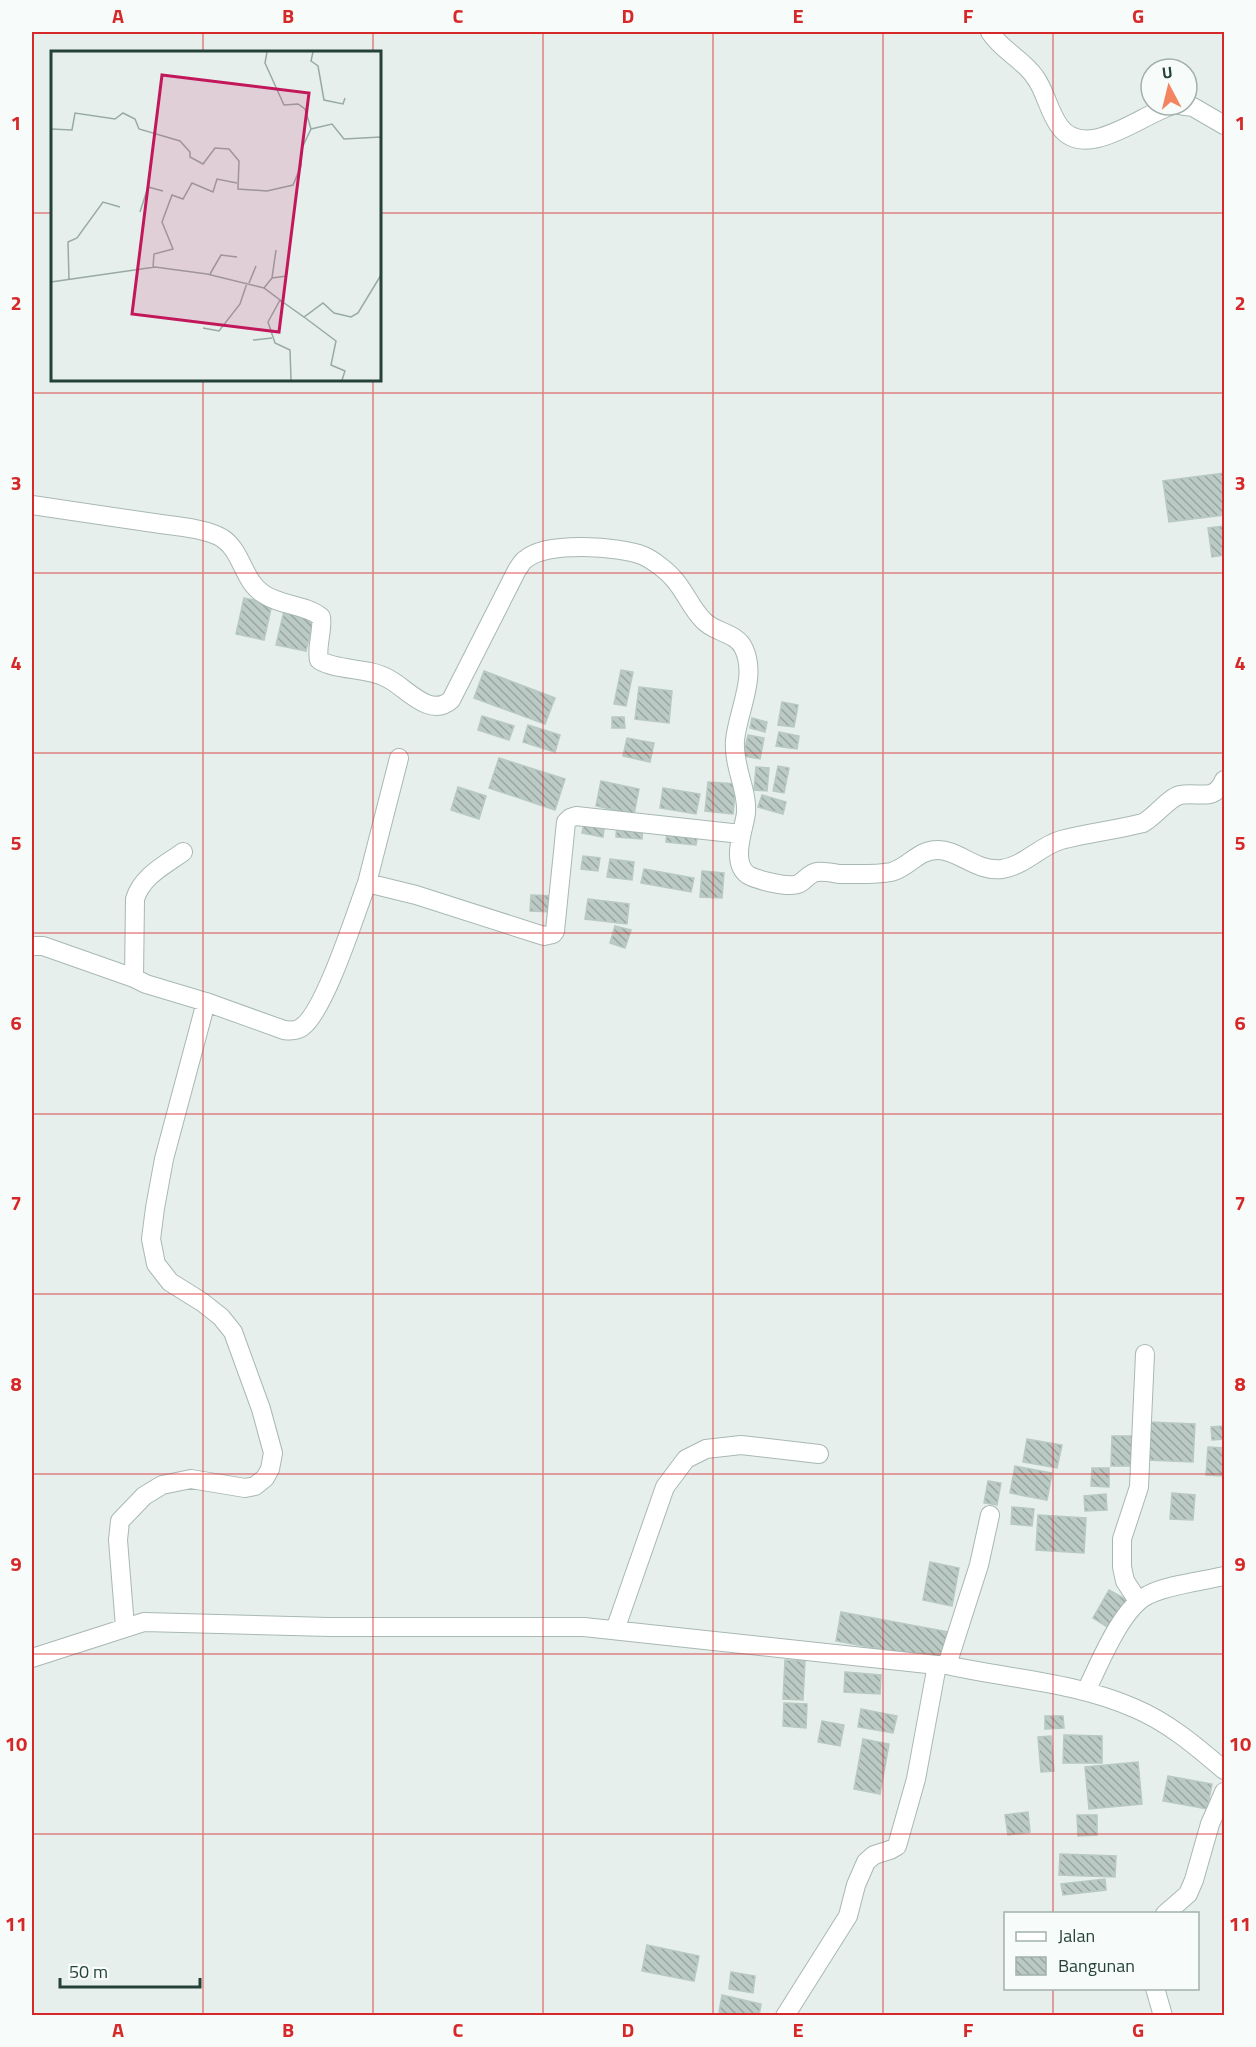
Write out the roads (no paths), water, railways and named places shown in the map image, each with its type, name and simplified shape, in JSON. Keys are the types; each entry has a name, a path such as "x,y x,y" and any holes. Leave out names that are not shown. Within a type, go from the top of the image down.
{"street":[{"path":"990,32 996,41 1037,79 1048,109 1061,129 1073,138 1080,140 1099,138 1145,117"},
{"path":"1199,112 1224,125"},
{"path":"32,505 180,527 213,534 223,539 233,550 249,580 260,592 289,606 314,611 321,617 318,656 321,661 385,676 424,704 435,707 445,705 451,700 517,570 526,558 539,552 602,546 645,556 673,578 703,621 738,640 744,649 747,663 747,685 735,739 735,757 746,802 739,858 746,874 756,879 785,885 799,884 816,872 841,874 889,872 914,858 937,849 947,851 983,868 1013,866 1059,840 1143,823 1177,796 1213,794 1220,789 1224,780"},
{"path":"32,946 43,946 146,984 206,1002 284,1030 296,1030 303,1026 324,994 367,883 399,758"},
{"path":"367,883 416,895 548,936 555,931 566,822 570,818 576,816 741,834"},
{"path":"134,978 135,898 138,890 142,882 183,852"},
{"path":"125,1627 118,1540 120,1521 144,1496 162,1485 191,1479 245,1488 255,1486 265,1478 270,1469 273,1453 261,1409 232,1332 221,1317 170,1282 156,1264 151,1239 165,1159 206,1002"},
{"path":"1138,1601 1125,1581 1121,1547 1138,1487 1145,1354"},
{"path":"615,1630 665,1487 686,1459 706,1449 741,1445 819,1454"},
{"path":"785,2016 848,1916 856,1885 866,1862 897,1846 916,1779 942,1665 979,1565 990,1515"},
{"path":"1086,1691 1109,1644 1138,1601 1155,1592 1224,1576"},
{"path":"32,1658 144,1622 329,1628 584,1627 942,1665 1086,1691 1135,1708 1191,1742 1224,1770"},
{"path":"1167,1912 1188,1894 1209,1824 1224,1792"},
{"path":"1155,1990 1163,2016"}]}
